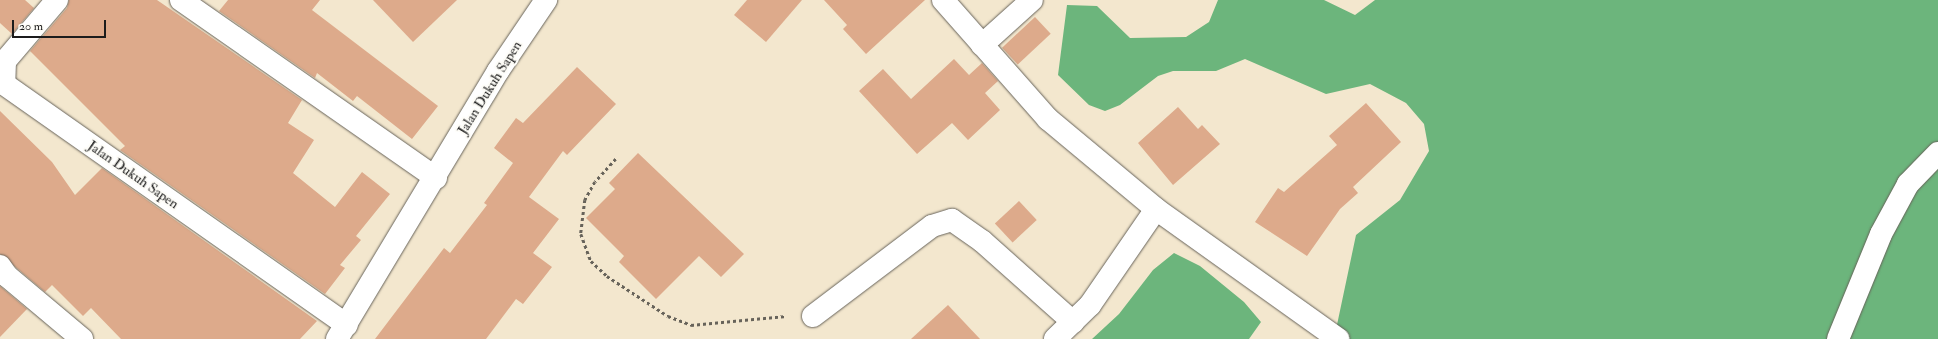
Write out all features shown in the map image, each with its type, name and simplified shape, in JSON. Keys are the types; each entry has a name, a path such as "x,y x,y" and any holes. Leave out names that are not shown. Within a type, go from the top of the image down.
{"street":[{"name":"Jalan Dukuh Sapen","path":"57,0 5,61 4,84 342,332 436,178 498,71 546,0"},
{"path":"181,0 436,178"},
{"path":"943,0 1048,119 1156,209 1338,339"},
{"path":"982,45 1032,0"},
{"path":"1838,339 1881,234 1908,184 1938,153"},
{"path":"1055,339 1090,305 1156,209"},
{"path":"813,316 932,226 952,220 982,241 1073,322"},
{"path":"0,266 7,276 82,339"}],"path":[{"path":"616,159 595,182 585,200 581,234 591,260 607,276 668,316 691,325 760,316 813,316"}],"green space":[{"path":"1218,0 1324,0 1355,15 1375,0 1938,0 1938,339 1334,339 1356,235 1400,200 1429,151 1424,124 1406,103 1370,84 1326,94 1245,59 1216,71 1173,71 1158,76 1120,105 1105,111 1089,105 1058,75 1067,5 1097,6 1130,38 1186,37 1209,22"},
{"path":"1174,253 1200,266 1244,302 1261,322 1249,339 1092,339 1119,314 1153,270"}],"building":[{"path":"0,0 25,0 34,8 12,34 0,23"},
{"path":"69,0 157,0 302,100 288,123 314,140 293,173 335,207 362,172 390,194 356,236 361,240 340,265 345,268 325,294 120,150 125,146 30,51 67,8"},
{"path":"228,0 320,0 312,10 438,106 412,139 357,96 353,101 317,73 315,78 219,11"},
{"path":"373,0 457,0 413,42"},
{"path":"747,0 802,0 766,42 734,15"},
{"path":"824,0 925,0 866,54 843,29 847,25"},
{"path":"1035,17 1051,34 1018,65 1002,48"},
{"path":"954,59 969,75 982,63 998,81 985,93 1000,110 968,140 952,123 917,154 859,91 883,69 911,99"},
{"path":"577,67 616,104 567,155 563,151 529,197 559,219 533,253 552,267 523,304 516,299 486,339 375,339 444,248 450,253 487,205 484,203 513,163 494,148 516,118 523,123"},
{"path":"1366,103 1401,142 1353,187 1358,193 1340,209 1307,256 1255,222 1278,188 1284,192 1337,145 1329,136"},
{"path":"1178,107 1198,129 1202,125 1220,144 1173,185 1138,143"},
{"path":"0,111 52,162 75,195 102,168 317,321 300,339 121,339 91,308 83,316 52,285 45,292 0,254"},
{"path":"638,153 744,254 721,277 699,256 656,299 619,262 624,256 586,218 615,189 609,183"},
{"path":"1019,201 1037,220 1013,243 995,224"},
{"path":"0,286 27,309 0,337"},
{"path":"948,305 980,339 911,339"}]}
